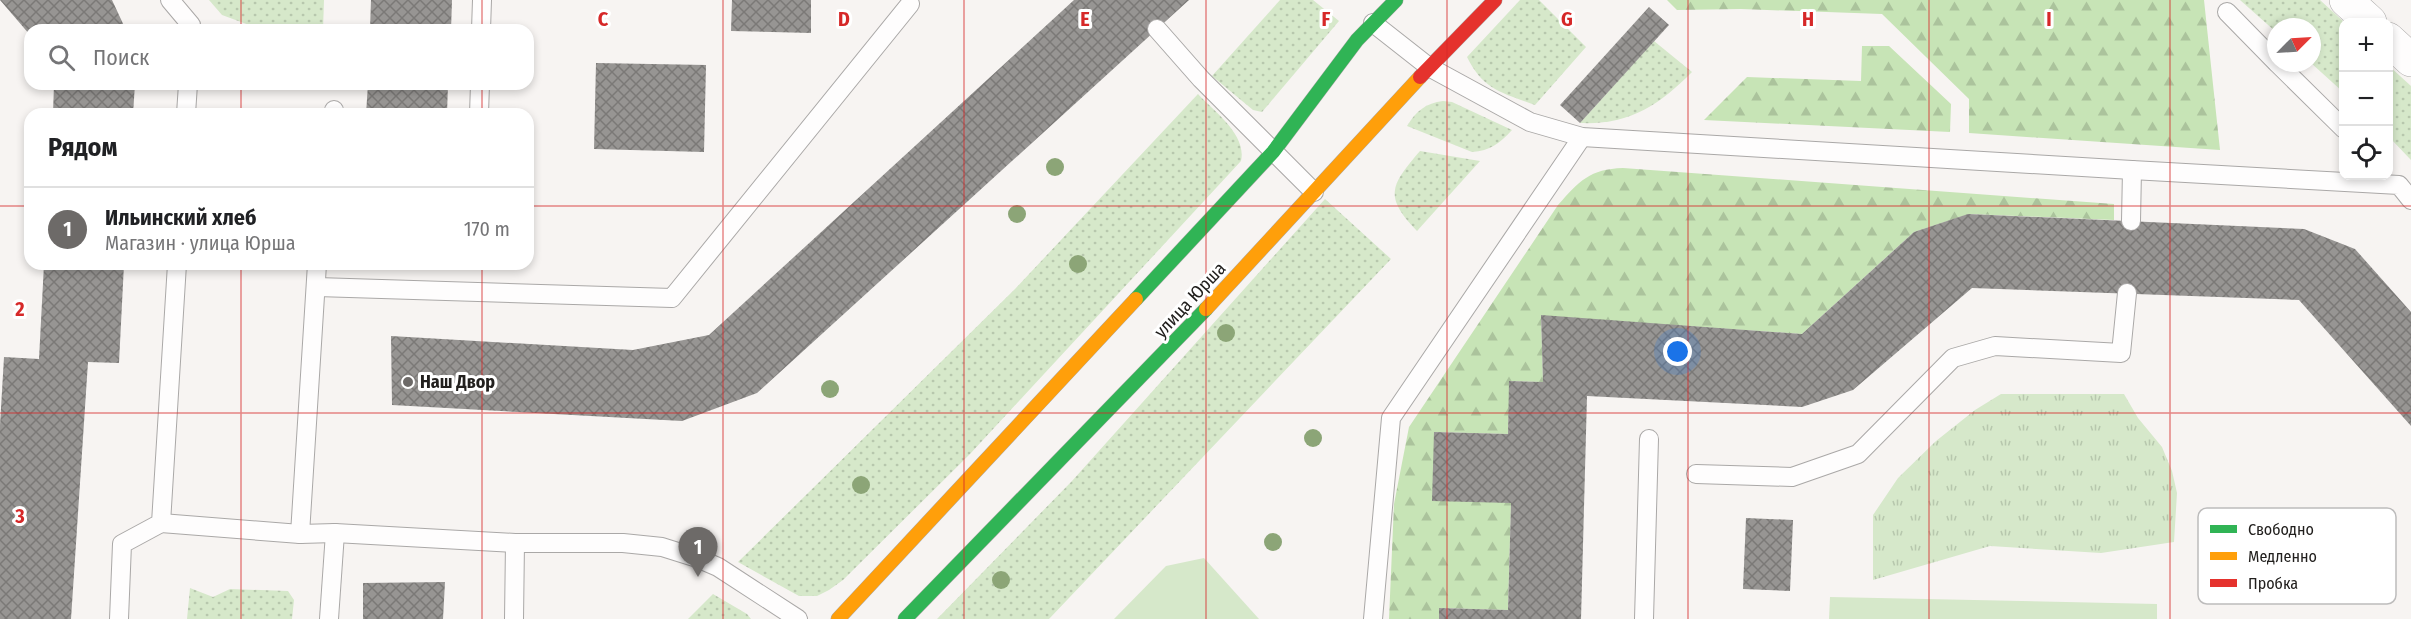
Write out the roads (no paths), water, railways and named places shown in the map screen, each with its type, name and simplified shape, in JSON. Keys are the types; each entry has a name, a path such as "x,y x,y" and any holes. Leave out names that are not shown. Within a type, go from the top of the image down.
{"street":[{"path":"838,619 1273,152 1357,40 1396,0"},
{"name":"улица Юрша","path":"905,619 1169,349 1429,67 1495,0"},
{"path":"2346,0 2366,18"},
{"path":"2393,44 2411,60"}],"lane":[{"path":"170,0 189,24"},
{"path":"482,0 482,24"},
{"path":"317,287 672,298 910,4"},
{"path":"2227,12 2267,52"},
{"path":"1373,23 1429,67 1530,122 1582,136 2132,170 2394,180 2411,200"},
{"path":"1156,29 1201,79 1314,192"},
{"path":"2287,72 2340,126"},
{"path":"186,108 188,90"},
{"path":"479,108 480,90"},
{"path":"1373,619 1391,418 1582,136"},
{"path":"2131,221 2132,170"},
{"path":"161,523 177,270"},
{"path":"300,534 317,270"},
{"path":"1696,474 1792,477 1858,454 1953,358 1995,346 2121,353 2127,293"},
{"path":"1644,619 1649,439"},
{"path":"119,619 122,544 161,523 300,534 335,533 515,543 623,543 662,547 717,567 798,619"},
{"path":"329,619 335,533"},
{"path":"514,619 515,543"}],"place":[{"name":"Наш Двор","path":"408,382"},
{"name":"Ильинский хлеб","path":"698,577"}]}
